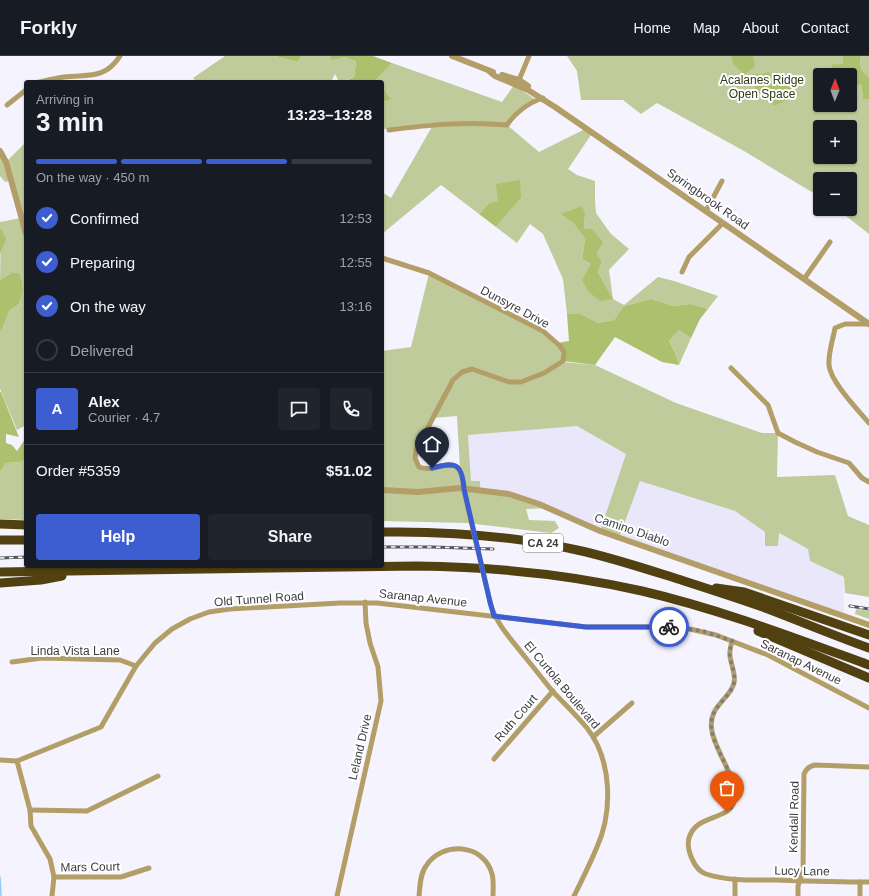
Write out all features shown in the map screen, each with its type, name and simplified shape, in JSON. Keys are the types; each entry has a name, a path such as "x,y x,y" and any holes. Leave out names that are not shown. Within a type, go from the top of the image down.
{"highway":[{"path":"0,524 24,525"},
{"name":"CA 24","path":"384,532 465,534 510,538 544,543 611,558 767,609 869,648"},
{"path":"0,540 24,540"},
{"path":"384,567 491,568 599,582 665,597 709,610 801,640 869,665"},
{"path":"0,572 306,568"},
{"path":"0,583 41,580 83,572"},
{"path":"698,586 744,592 869,635"},
{"path":"767,609 789,612 869,640"},
{"path":"709,610 869,678"}],"street":[{"path":"49,80 64,77 89,76 105,72 120,56"},
{"name":"Springbrook Road","path":"452,56 489,71 519,80 534,93"},
{"path":"519,80 529,56"},
{"name":"Springbrook Road","path":"489,71 495,76 542,98 869,324"},
{"path":"6,104 24,91"},
{"path":"389,130 434,124 507,124 520,110 532,102 542,98"},
{"path":"0,151 6,162 24,227"},
{"path":"706,210 722,181"},
{"path":"682,272 689,257 723,223"},
{"path":"804,279 830,242"},
{"name":"Dunsyre Drive","path":"384,259 429,273 543,331 560,346 564,352 563,362 521,382 509,382 472,369 462,372 453,380 416,450 415,458 419,467 425,469 449,464 456,466 460,470 463,478 464,489"},
{"path":"869,324 845,324 835,328 829,366 838,386 869,424"},
{"path":"731,368 768,405 778,433 817,452 849,463 862,478 869,482"},
{"name":"Camino Diablo","path":"384,490 418,492 455,488 509,494 530,501 600,531 869,625"},
{"name":"El Curtola Boulevard","path":"464,489 494,616 553,691 587,728 593,737 603,761 608,793 604,824 598,846 574,896"},
{"name":"Saranap Avenue","path":"365,602 586,627 672,627 703,631 779,660 869,708"},
{"name":"Old Tunnel Road","path":"0,760 17,761 101,727 136,666 155,643 172,629 190,619 209,612 230,609 365,602"},
{"name":"Leland Drive","path":"337,896 381,701 378,667 370,643 366,623 365,602"},
{"name":"Lucy Lane","path":"732,641 730,654 734,673 734,683 732,688 717,706 711,725 713,737 734,786 735,801 727,812 698,823 693,829 689,838 688,846 694,863 704,873 735,879 869,882"},
{"name":"Linda Vista Lane","path":"12,662 42,658 120,660 136,666"},
{"name":"Ruth Court","path":"494,759 553,691"},
{"path":"593,737 632,703"},
{"path":"17,761 30,810 31,826 50,859 54,877 52,896"},
{"name":"Kendall Road","path":"800,881 803,871 805,771 807,768 815,765 869,767"},
{"path":"30,810 87,811 158,776"},
{"path":"419,896 422,873 426,866 439,853 448,849 468,849 476,852 489,866 492,874 493,896"},
{"name":"Mars Court","path":"54,877 121,878 149,868"},
{"path":"735,879 735,896"},
{"path":"798,896 798,886 800,881"},
{"path":"860,882 860,896"}],"shaded area":[{"path":"577,426 626,454 600,531 539,504 480,491 471,481 468,435"},
{"path":"640,481 735,511 765,532 778,533 808,549 810,561 844,577 844,616 619,538"}],"green space":[{"path":"225,56 275,56 298,62 301,56 331,56 331,59 345,57 356,60 354,77 345,80 338,80 335,74 332,80 195,80 193,78"},
{"path":"275,56 301,56 298,62"},
{"path":"331,56 373,56 392,63 376,80 347,80 354,77 356,61 345,57 331,60"},
{"name":"Acalanes Ridge Open Space","path":"567,56 843,56 842,64 839,68 813,68 813,112 857,112 857,86 861,84 863,99 869,99 869,234 846,216 857,216 857,172 813,172 813,193 744,151 657,103 641,114 623,100 581,100 577,71"},
{"path":"732,56 753,56 755,66 744,75 732,62"},
{"path":"843,56 861,56 861,68 869,77 869,99 863,99 861,84 857,86 857,68 832,68 831,65 842,64"},
{"path":"861,56 869,56 869,77 861,68"},
{"path":"392,63 502,102 514,85 536,100 507,125 539,152 587,128 593,132 568,169 577,175 595,181 596,213 611,234 629,249 609,270 613,299 624,305 658,277 718,296 708,309 691,304 673,306 651,299 624,306 614,320 598,323 581,314 567,314 563,279 543,234 530,224 517,243 496,227 521,198 489,203 479,214 441,185 384,232 384,193 391,198 433,125 389,130 384,129 384,102 392,100 384,90 384,80 376,80","holes":["561,214 585,214 584,229 596,255 602,261 598,272 613,299 591,264 582,259 585,239 574,224"]},
{"path":"769,72 774,79 778,75 786,76 787,86 794,90 785,101 774,106 766,94 758,93 751,81 753,74"},
{"path":"384,90 392,100 384,102"},
{"path":"24,144 24,426 17,430 0,389 0,330 2,329 10,310 19,304 23,291 22,282 11,273 0,280 0,222 21,218 11,181 5,182 0,176 0,151 6,162"},
{"path":"520,180 521,198 496,227 479,214 489,203 498,201 496,184"},
{"path":"582,206 585,214 584,229 592,229 603,242 596,254 602,261 598,272 613,299 600,301 588,291 582,280 591,264 582,259 585,239 574,224 561,214"},
{"path":"0,227 6,239 0,254"},
{"path":"11,273 19,273 23,291 19,304 10,310 2,329 0,330 0,280"},
{"path":"429,273 543,331 560,346 563,362 595,365 676,403 762,433 778,433 777,477 835,475 848,516 869,525 869,597 845,593 844,577 810,561 808,549 779,533 778,546 765,546 765,532 735,511 640,481 619,538 600,531 626,454 577,426 468,435 471,481 480,481 480,491 509,494 548,508 526,509 529,520 555,521 559,528 551,533 467,523 384,521 384,351 411,347","holes":["457,416 460,469 457,466 419,467 416,450 433,418"]},
{"path":"651,299 673,306 691,304 708,309 700,319 691,338 679,330 669,341 679,365 662,362 615,337 595,365 563,361 564,352 557,343 569,341 567,314 581,314 598,323 614,320 624,306"},
{"path":"679,330 691,338 679,365 669,341"},
{"path":"1,392 19,437 6,434 6,443 12,445 17,451 24,441 24,460 21,462 6,463 0,472"},
{"path":"24,460 24,520 0,519 0,472 6,463 21,462"},
{"path":"856,609 869,611 869,619 855,614"}],"waterway":[{"path":"0,877 1,896"}],"railway":[{"path":"384,547 493,549"},
{"path":"0,558 24,557"},
{"path":"850,606 869,609"}],"way so far":[{"path":"669,627 703,631 732,641 730,654 735,678 734,683 732,688 717,706 711,725 713,737 734,786 735,801 727,812"}],"route":[{"path":"432,468 449,464 456,466 460,470 494,616 600,628 669,627"}]}
